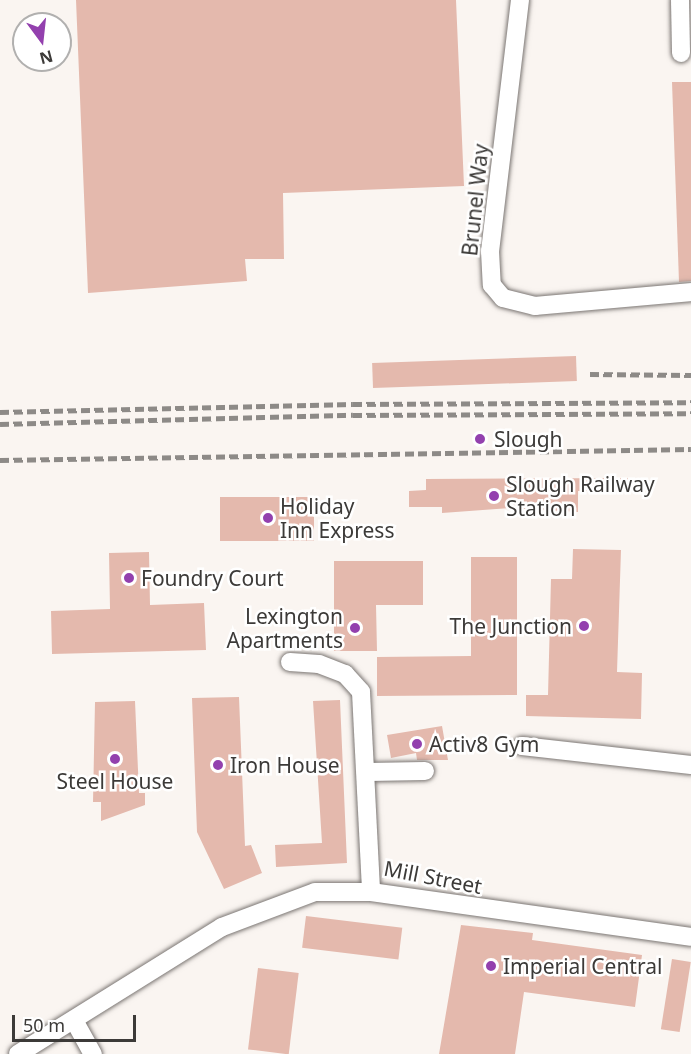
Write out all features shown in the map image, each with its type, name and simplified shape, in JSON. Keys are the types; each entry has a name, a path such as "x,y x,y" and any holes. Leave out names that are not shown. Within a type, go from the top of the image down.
{"street":[{"name":"Brunel Way","path":"513,0 516,21"},
{"name":"Brunel Way","path":"520,0 490,251 492,285 514,304 535,306 691,291"},
{"path":"680,0 681,53"},
{"name":"Mill Street","path":"290,662 319,664 345,674 361,692 368,772 371,892 691,937"},
{"path":"522,746 691,765"},
{"path":"368,772 426,771"},
{"path":"18,1054 75,1022 222,927 250,914 315,892 371,892"},
{"path":"75,1022 93,1054"}],"building":[{"path":"76,0 456,0 464,186 283,193 284,259 245,259 247,281 88,293"},
{"path":"672,82 691,82 691,281 679,282"},
{"path":"576,356 577,381 373,388 372,363"},
{"name":"Slough Railway Station","path":"640,478 640,491 578,491 578,512 511,508 442,513 442,507 409,507 409,491 426,490 426,479"},
{"name":"Holiday Inn Express","path":"220,497 314,497 314,541 220,541"},
{"name":"The Junction","path":"573,549 621,550 617,672 642,673 641,719 526,716 526,695 548,695 551,579 572,579"},
{"name":"Foundry Court","path":"149,552 150,605 204,603 206,650 52,654 51,611 110,609 109,553"},
{"path":"471,557 517,557 517,695 377,696 377,657 471,656"},
{"name":"Lexington Apartments","path":"334,561 423,561 423,605 376,605 377,651 334,651"},
{"name":"Iron House","path":"239,697 245,846 251,845 262,873 224,889 197,832 192,698"},
{"path":"340,700 347,863 276,867 275,845 322,843 313,701"},
{"name":"Steel House","path":"135,701 139,793 145,793 145,805 101,821 101,802 93,802 95,702"},
{"name":"Activ8 Gym","path":"442,726 448,760 417,760 416,753 391,758 387,735"},
{"path":"306,916 402,928 398,960 302,948"},
{"name":"Imperial Central","path":"461,925 533,933 532,940 642,955 635,1007 524,992 515,1054 439,1054"},
{"path":"672,959 691,962 680,1032 661,1029"},
{"path":"258,968 299,973 289,1054 248,1049"}],"railway":[{"path":"590,374 691,375"},
{"path":"0,412 353,404 691,402"},
{"path":"0,424 353,415 691,413"},
{"path":"0,460 691,449"}],"place":[{"name":"Slough","path":"480,439"},
{"name":"Slough Railway Station","path":"494,496"},
{"name":"Holiday Inn Express","path":"268,518"},
{"name":"Foundry Court","path":"129,578"},
{"name":"The Junction","path":"584,626"},
{"name":"Lexington Apartments","path":"355,628"},
{"name":"Activ8 Gym","path":"417,744"},
{"name":"Steel House","path":"115,759"},
{"name":"Iron House","path":"218,765"},
{"name":"Imperial Central","path":"491,966"}]}
